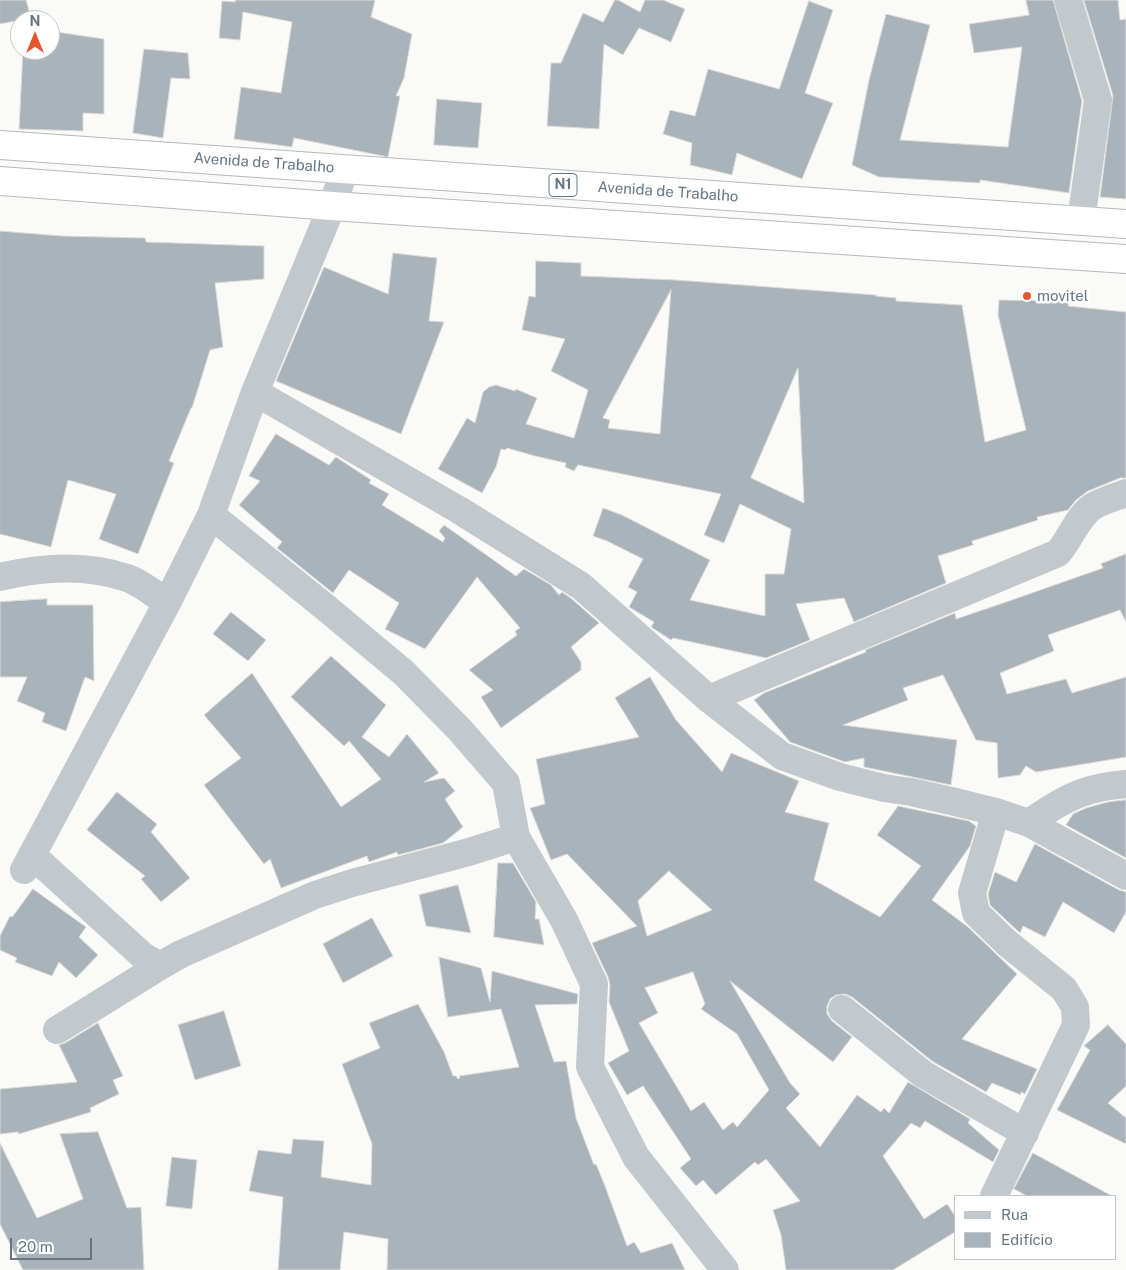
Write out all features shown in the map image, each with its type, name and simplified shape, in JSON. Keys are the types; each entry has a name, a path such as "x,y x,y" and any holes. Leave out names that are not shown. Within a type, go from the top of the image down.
{"highway":[{"name":"Avenida de Trabalho","path":"0,145 904,210 1126,224"},
{"path":"78,187 84,151"},
{"path":"0,181 332,206 1126,259"},
{"path":"904,210 905,244"}],"street":[{"path":"1068,0 1098,100 1081,221"},
{"path":"160,966 143,956 28,862 167,603 211,516 255,392 332,206 344,169"},
{"path":"255,392 459,510 581,586 709,699 782,756 840,777 996,812 1028,823 1126,876"},
{"path":"709,699 1058,552 1067,542 1077,525 1093,507 1126,493"},
{"path":"211,516 404,673 460,730 506,783 516,837 564,920 594,984 590,1067 636,1157 725,1270"},
{"path":"0,577 45,568 85,568 129,578 167,603"},
{"path":"1028,823 1053,806 1084,793 1098,788 1126,784"},
{"path":"994,1195 1076,1026 1075,1007 1064,989 1007,944 976,913 972,893 996,812"},
{"path":"57,1030 181,954 315,894 470,852 516,837"},
{"path":"842,1008 923,1074 1024,1133"}],"building":[{"path":"0,0 26,0 29,10 10,10 10,22 0,24"},
{"path":"235,0 375,0 371,17 412,34 404,78 396,96 400,96 388,157 294,138 292,147 234,139 241,87 281,93 292,22 243,12 240,40 219,38 222,1 235,2"},
{"path":"615,0 640,12 645,0 663,0 685,9 671,42 639,28 623,55 604,44 599,129 547,126 551,63 561,63 583,13 603,22"},
{"path":"1026,0 1053,0 1082,101 1069,193 980,180 980,183 879,177 852,165 869,80 886,14 930,25 900,140 1008,147 1022,47 974,53 969,24 1029,15"},
{"path":"1084,0 1118,0 1120,20 1126,19 1126,199 1100,197 1113,96"},
{"path":"809,1 833,10 805,93 833,103 802,179 737,153 732,175 690,165 692,143 663,134 670,110 695,116 708,69 779,89"},
{"path":"60,32 104,39 104,114 83,113 83,131 19,129 22,60 60,60"},
{"path":"144,49 188,53 190,79 171,78 163,138 133,133"},
{"path":"437,99 482,103 478,148 434,145"},
{"path":"0,231 62,236 145,238 146,242 264,246 264,279 215,283 223,347 210,350 192,408 169,461 174,463 138,554 99,539 116,494 68,480 51,547 0,534"},
{"path":"393,253 437,258 429,321 444,322 401,434 276,381 324,267 388,294"},
{"path":"536,261 581,263 581,276 676,280 876,295 896,298 896,301 962,305 985,442 1026,430 998,315 999,300 1069,301 1068,306 1126,312 1126,478 1120,478 1088,491 1076,500 1068,510 1037,517 1038,520 972,541 973,545 938,556 946,583 854,622 844,598 796,604 810,640 766,658 673,638 671,640 651,627 654,622 629,607 637,592 628,587 643,559 593,536 603,508 622,515 710,560 690,600 765,616 765,574 784,574 791,529 740,504 724,543 704,535 721,494 578,465 574,471 565,467 566,463 507,448 505,450 501,449 496,467 482,493 438,469 467,418 475,423 483,392 489,387 496,385 515,391 516,389 537,398 526,424 574,438 588,390 551,371 565,339 522,330 529,296 535,297","holes":["671,290 660,434 608,428 610,420 603,418","798,368 804,503 751,478"]},
{"path":"276,434 329,465 336,457 371,480 369,483 389,494 382,505 443,542 445,538 439,531 444,525 516,576 524,569 551,585 559,595 562,592 572,599 599,623 571,647 581,662 581,670 501,728 481,697 493,690 469,670 517,635 515,631 520,628 477,577 425,649 385,629 399,603 349,570 333,593 277,548 282,542 239,505 260,481 249,476"},
{"path":"1126,554 1126,622 1120,610 1048,635 1054,651 1000,673 1007,694 1066,679 1072,693 1126,677 1126,757 1036,772 1026,766 1020,775 998,778 997,743 976,740 943,675 903,688 908,700 843,725 957,740 951,785 864,767 864,758 845,762 790,742 754,700 764,693 866,652 865,650 955,613 956,619 1009,601 1103,568 1101,564"},
{"path":"47,599 47,605 93,605 94,681 85,677 66,731 42,722 45,713 17,701 27,677 0,677 0,602"},
{"path":"231,612 266,640 248,661 213,634"},
{"path":"331,656 386,705 362,737 389,757 407,734 439,773 424,782 444,778 455,791 445,799 463,827 443,843 398,855 397,852 369,862 367,856 281,888 270,859 264,864 204,785 241,758 204,715 252,673 341,807 381,779 349,741 344,746 291,697"},
{"path":"650,677 676,720 722,772 731,753 799,781 785,812 829,823 814,880 880,917 921,866 877,835 898,806 969,821 976,826 970,846 932,900 968,927 1017,974 962,1039 1037,1069 1025,1094 1021,1092 1021,1095 992,1083 986,1092 932,1061 852,997 845,994 836,995 830,999 827,1006 827,1014 832,1021 852,1037 833,1062 730,981 790,1083 800,1094 786,1108 820,1147 857,1095 881,1112 884,1108 889,1113 908,1082 970,1119 968,1123 999,1150 993,1162 925,1121 920,1128 911,1123 883,1156 924,1219 947,1204 954,1214 954,1233 893,1270 786,1270 781,1235 773,1210 800,1201 766,1159 758,1165 755,1162 716,1195 703,1180 696,1186 680,1168 691,1159 643,1086 627,1095 608,1063 629,1051 609,1002 610,985 608,977 592,943 637,926 567,854 551,860 530,808 545,804 536,759 639,737 615,698","holes":["669,871 712,910 647,936 638,901","693,972 705,1004 701,1009 737,1034 769,1090 737,1127 733,1122 723,1130 704,1102 691,1111 639,1023 658,1013 645,988"]},
{"path":"117,792 157,824 151,832 190,878 161,902 141,879 145,876 87,830"},
{"path":"1126,800 1126,858 1066,825 1073,814 1086,808 1108,802"},
{"path":"1035,844 1126,892 1126,912 1114,933 1063,902 1045,937 1023,926 1020,933 990,905 988,894 995,872 1016,882"},
{"path":"498,863 513,863 536,902 535,919 539,919 544,945 494,937"},
{"path":"458,885 471,933 426,926 419,895"},
{"path":"33,889 86,927 79,937 98,955 76,978 59,962 52,976 15,962 17,958 0,950 0,936 10,916 12,917"},
{"path":"372,918 393,956 343,983 323,944"},
{"path":"439,957 481,968 490,1002 492,971 578,994 577,1004 535,1005 554,1062 566,1061 576,1118 594,1165 596,1164 605,1186 627,1246 634,1242 641,1253 672,1243 685,1270 387,1270 388,1239 344,1232 340,1270 278,1270 283,1197 249,1191 258,1150 291,1154 293,1139 324,1141 321,1177 371,1185 372,1144 342,1064 380,1048 369,1023 418,1004 444,1052 453,1076 456,1076 458,1079 460,1078 459,1076 519,1067 501,1009 448,1017"},
{"path":"224,1011 241,1066 195,1080 178,1025"},
{"path":"98,1023 123,1076 113,1080 119,1094 90,1108 91,1112 19,1134 18,1132 0,1134 0,1089 77,1082 59,1045"},
{"path":"1108,1025 1126,1044 1126,1086 1108,1103 1126,1118 1126,1144 1057,1110 1090,1050 1084,1046"},
{"path":"98,1132 127,1208 141,1207 144,1270 23,1270 0,1224 0,1143 37,1218 83,1199 60,1134"},
{"path":"1033,1153 1110,1195 1025,1195 1014,1189"},
{"path":"172,1157 197,1160 192,1209 166,1206"}],"place":[{"name":"movitel","path":"1027,296"}]}
